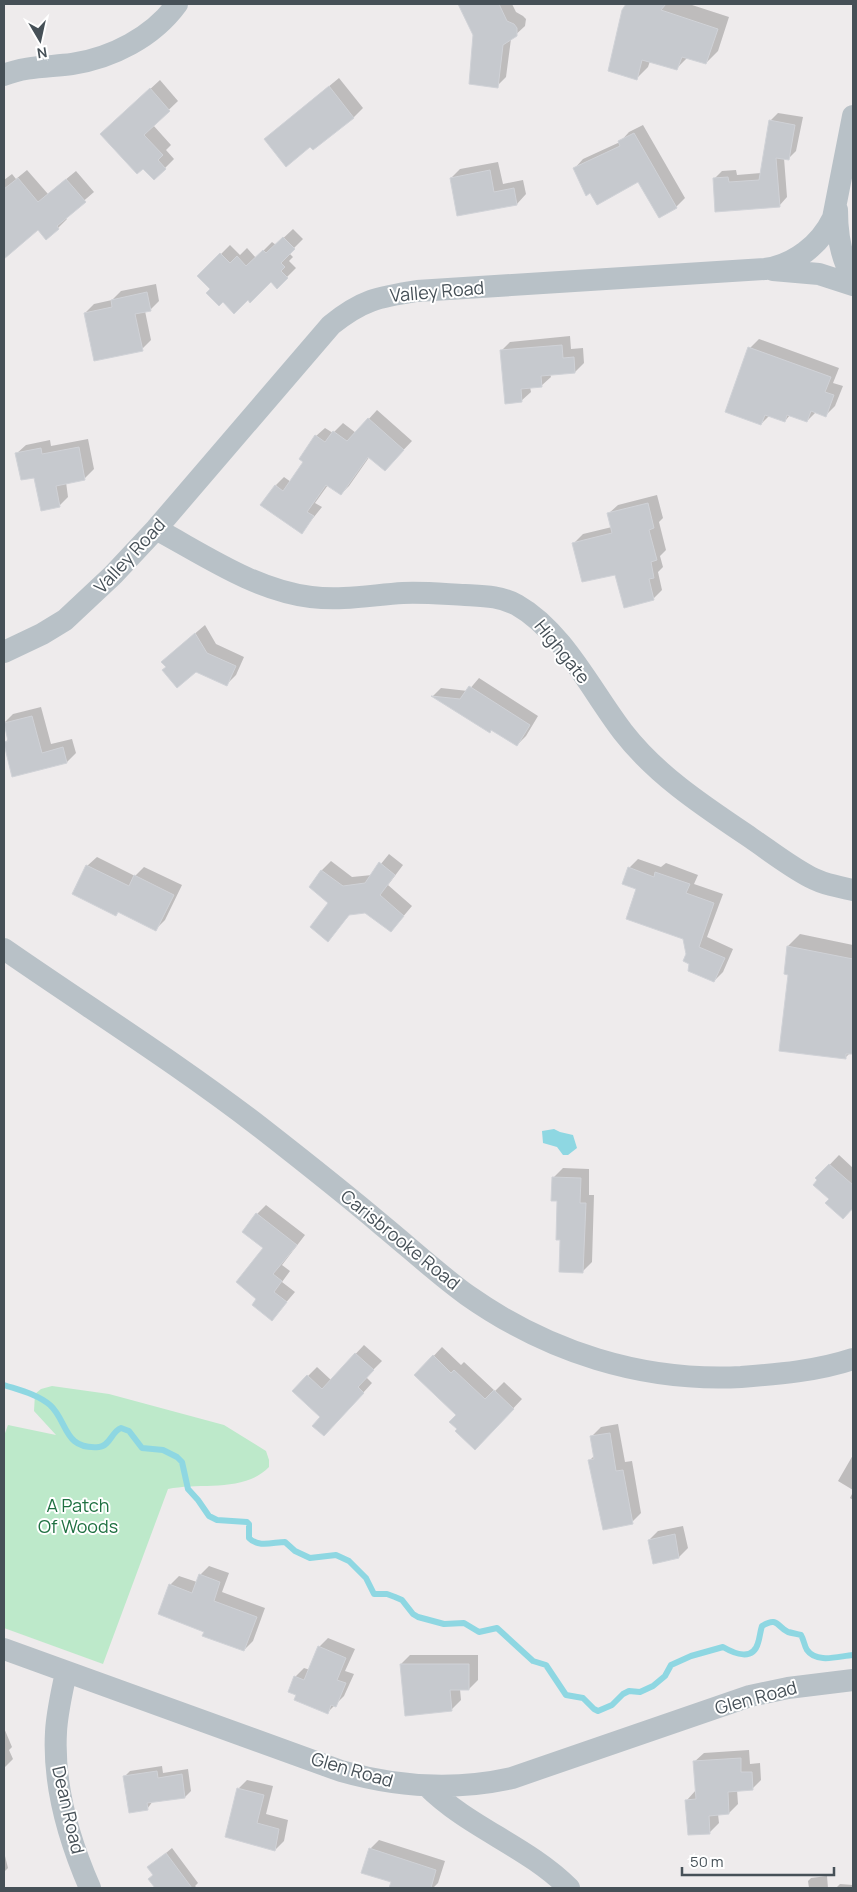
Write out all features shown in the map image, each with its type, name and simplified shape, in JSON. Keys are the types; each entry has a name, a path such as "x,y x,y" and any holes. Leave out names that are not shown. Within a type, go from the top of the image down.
{"street":[{"path":"4,75 27,68 79,63 114,52 151,30 177,4"},
{"name":"Valley Road","path":"4,652 42,634 65,620 107,582 156,529 331,326 351,310 369,301 417,291 765,270 791,262 813,245 830,224 836,207 853,116"},
{"path":"836,207 840,245 853,278"},
{"path":"765,270 819,274 853,285"},
{"name":"Highgate","path":"156,529 252,580 290,593 319,598 347,598 424,593 489,596 512,603 532,616 552,636 627,737 664,774 717,815 801,871 820,881 853,890"},
{"name":"Carisbrooke Road","path":"4,949 190,1074 285,1146 451,1282 490,1310 529,1331 564,1347 613,1365 644,1372 688,1377 729,1377 788,1373 822,1368 853,1359"},
{"name":"Glen Road","path":"4,1649 341,1771 386,1782 427,1786 471,1785 512,1778 750,1696 795,1686 853,1680"},
{"name":"Dean Road","path":"66,1672 59,1704 56,1733 57,1761 68,1827 90,1888"},
{"path":"427,1786 458,1813 536,1860 569,1888"}],"green space":[{"name":"A Patch Of Woods","path":"52,1386 109,1394 224,1425 266,1451 269,1460 269,1467 259,1475 234,1484 168,1489 103,1664 4,1628 4,1436 8,1425 56,1435 34,1411 35,1394 41,1389"}],"water":[{"path":"554,1129 573,1135 577,1148 568,1155 563,1155 557,1147 543,1143 542,1131"}],"building":[{"path":"458,4 499,4 507,21 514,24 517,28 517,36 503,45 498,88 469,84 473,35"},
{"path":"626,4 666,4 661,10 718,29 706,64 682,57 677,70 642,60 637,80 608,71 622,10"},
{"path":"329,86 354,118 313,150 310,147 286,167 264,139"},
{"path":"150,88 170,111 144,135 163,155 158,160 166,169 154,180 143,169 137,174 100,134"},
{"path":"769,120 795,125 789,160 776,158 780,207 715,212 713,178 728,177 729,182 759,180"},
{"path":"634,133 677,208 659,218 638,182 597,205 590,193 586,196 573,168 620,146 618,141"},
{"path":"490,170 494,192 514,188 517,205 457,216 450,178"},
{"path":"18,178 38,202 66,179 86,202 57,226 59,229 46,240 38,230 4,259 4,189"},
{"path":"283,237 295,249 281,263 285,267 281,271 288,278 277,289 271,282 250,303 248,300 234,314 223,302 219,306 206,293 210,289 197,276 220,253 230,263 237,256 246,266 263,250 266,253"},
{"path":"147,292 151,311 135,314 143,351 94,361 84,313 112,307 111,300"},
{"path":"562,345 563,358 574,357 575,373 541,376 542,387 521,389 522,402 505,404 500,350"},
{"path":"748,347 831,377 825,392 834,395 826,417 811,411 807,422 787,415 785,422 765,415 761,425 725,412"},
{"path":"368,418 404,450 385,471 368,457 341,495 326,485 307,512 314,516 302,534 260,505 275,485 283,491 303,462 299,459 315,435 325,442 333,431 347,441"},
{"path":"79,447 85,480 56,486 60,507 41,511 34,478 21,480 15,453 41,448 42,454"},
{"path":"648,503 654,528 649,530 657,560 651,562 654,578 649,579 654,600 624,608 615,575 582,582 572,543 612,533 607,513"},
{"path":"195,633 207,653 236,666 227,686 196,672 177,688 162,670 166,667 161,662"},
{"path":"469,686 530,725 517,746 491,730 490,733 431,696 460,699"},
{"path":"32,716 42,753 63,747 67,763 12,777 4,744 4,742 8,741 4,723"},
{"path":"379,862 395,875 380,895 404,916 391,932 365,913 349,915 328,942 310,927 328,903 309,887 321,870 343,886 365,883"},
{"path":"86,865 129,886 134,875 174,895 156,931 118,912 116,916 72,894"},
{"path":"628,867 654,877 655,872 690,884 686,893 714,903 699,947 725,958 714,982 688,971 689,964 683,961 686,954 683,939 626,919 636,889 622,884"},
{"path":"787,946 853,959 853,1054 846,1054 846,1059 779,1051 788,975 784,974"},
{"path":"829,1164 853,1185 853,1208 843,1219 825,1203 829,1199 813,1185 817,1180 815,1178"},
{"path":"552,1177 581,1178 580,1203 586,1203 583,1273 559,1272 560,1240 556,1240 557,1201 551,1201"},
{"path":"256,1213 297,1245 273,1274 282,1281 274,1292 287,1302 272,1321 252,1305 256,1299 236,1282 263,1248 242,1232"},
{"path":"355,1353 374,1370 358,1387 364,1393 324,1436 312,1426 320,1417 292,1391 307,1375 322,1389"},
{"path":"433,1355 451,1373 454,1370 485,1399 494,1390 514,1409 475,1450 455,1431 457,1429 449,1422 456,1415 414,1375"},
{"path":"610,1433 616,1471 623,1470 633,1524 603,1530 588,1460 594,1459 590,1436"},
{"path":"675,1534 679,1558 653,1564 648,1540"},
{"path":"199,1574 220,1582 214,1601 257,1617 244,1651 202,1636 204,1632 158,1614 169,1584 192,1593"},
{"path":"318,1646 346,1658 337,1680 346,1683 336,1707 331,1705 328,1714 294,1700 296,1695 288,1692 294,1676 304,1680"},
{"path":"400,1664 469,1664 469,1690 450,1690 452,1711 405,1716"},
{"path":"741,1758 741,1772 752,1772 753,1790 728,1792 729,1814 709,1816 710,1834 688,1835 685,1800 696,1799 693,1761"},
{"path":"157,1771 158,1778 182,1774 185,1798 147,1803 148,1810 129,1813 123,1776"},
{"path":"237,1788 264,1795 257,1823 279,1829 275,1851 225,1837"},
{"path":"369,1848 436,1870 431,1888 389,1888 391,1882 361,1873"},
{"path":"166,1853 192,1888 155,1888 148,1879 153,1875 147,1867"}],"waterway":[{"path":"4,1385 34,1395 45,1401 56,1412 72,1439 79,1444 87,1447 103,1446 121,1428 129,1431 142,1448 163,1450 177,1457 182,1462 188,1489 209,1516 217,1520 247,1522 249,1524 249,1538 257,1543 285,1542 295,1551 310,1558 336,1555 349,1561 366,1578 374,1594 387,1594 402,1600 413,1614 418,1617 444,1624 464,1623 479,1632 497,1628 533,1661 546,1665 566,1695 583,1698 598,1711 612,1705 629,1691 640,1692 653,1686 665,1676 671,1665 691,1656 723,1647 738,1654 752,1652 756,1649 762,1626 771,1622 777,1623 788,1632 801,1635 807,1650 816,1657 828,1658 853,1655"}]}
